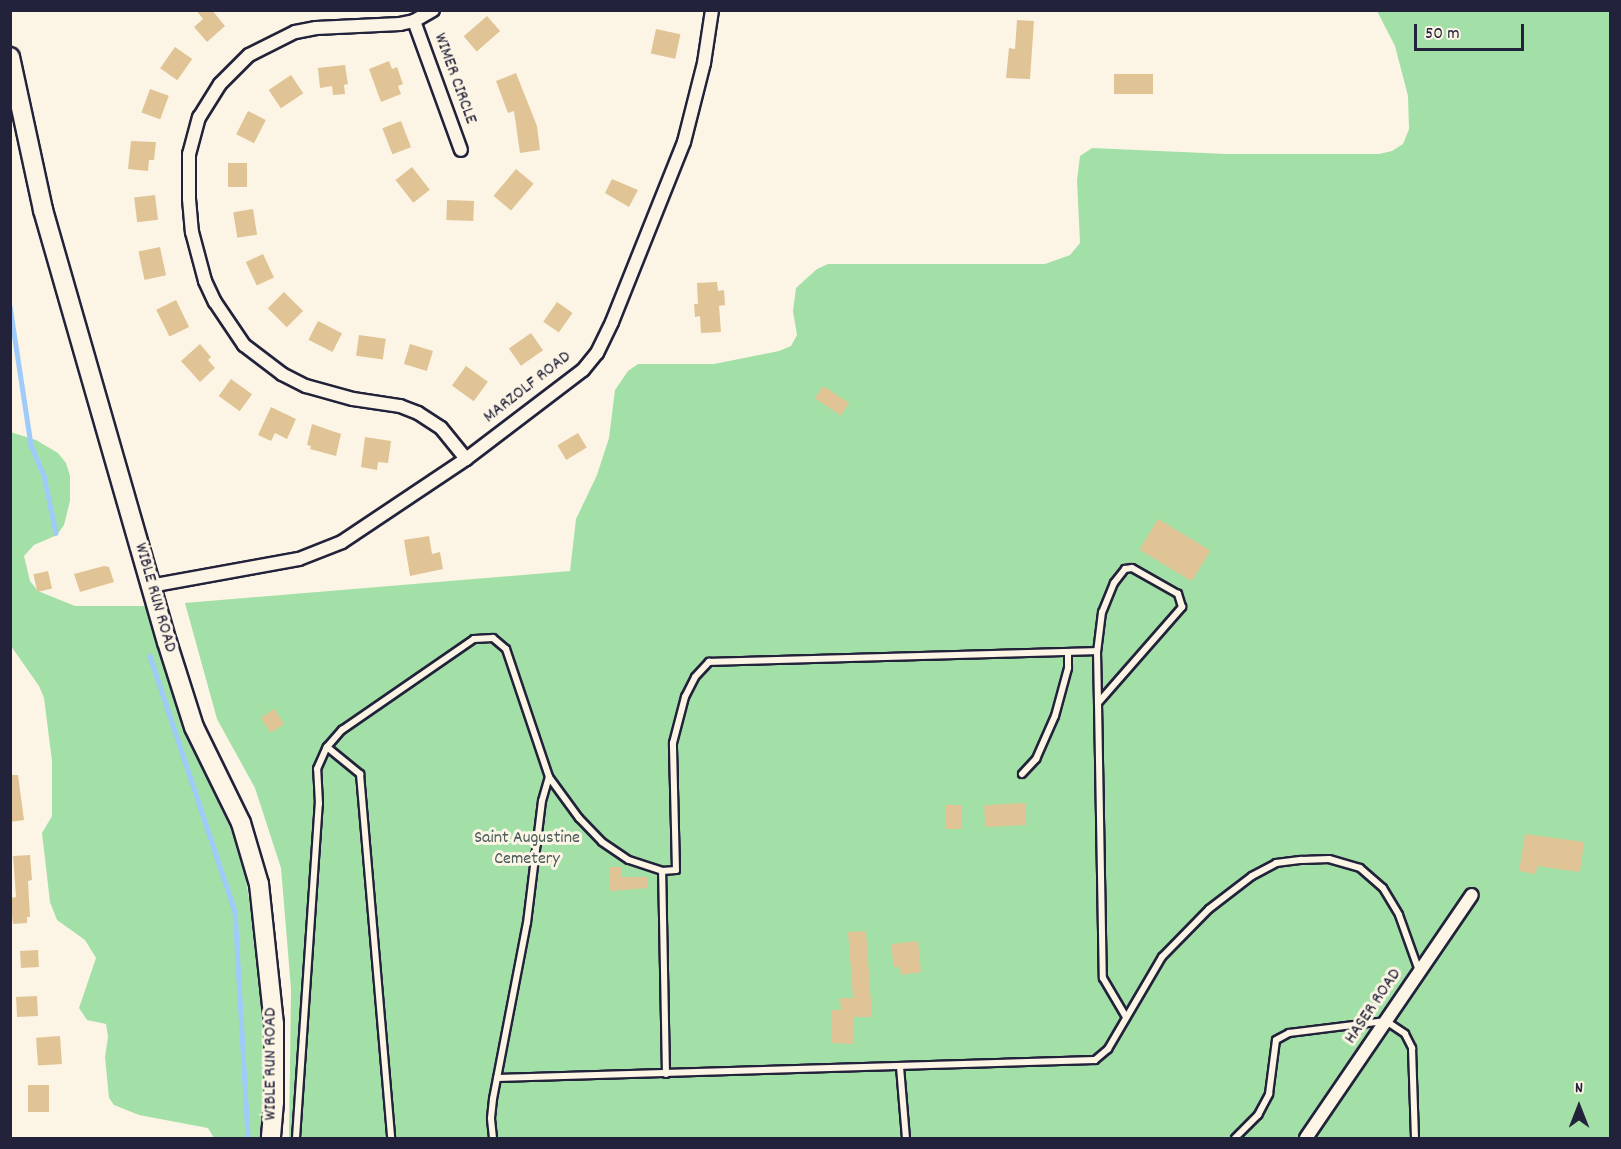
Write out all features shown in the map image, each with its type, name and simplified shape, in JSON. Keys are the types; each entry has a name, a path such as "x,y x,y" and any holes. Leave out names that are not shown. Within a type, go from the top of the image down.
{"street":[{"path":"433,10 414,21 384,26 316,28 295,32 264,45 231,71 208,100 194,133 187,173 192,232 198,258 215,303 250,351 282,374 306,386 352,399 400,406 418,413 441,428 466,459"},
{"name":"MARZOLF ROAD","path":"150,586 299,558 324,550 361,530 466,459 583,370 597,353 612,322 684,142 704,63 712,10"},
{"name":"WIMER CIRCLE","path":"414,21 461,150"},
{"name":"WIBLE RUN ROAD","path":"10,57 43,210 150,586 191,718 241,823 259,884 274,1024 274,1102 271,1138"},
{"name":"HASER ROAD","path":"1308,1138 1472,895"}],"lane":[{"path":"1098,703 1182,606 1179,594 1132,568 1125,568 1114,583 1102,612 1097,651 1103,978 1126,1017"},
{"path":"297,1138 319,804 317,768 327,747 342,730 474,639 493,638 506,649 549,777 579,818 602,842 629,860 662,871 676,870 674,743 677,720 695,677 709,662 1097,651"},
{"path":"1022,774 1036,759 1055,716 1068,668 1068,652"},
{"path":"327,747 360,774 391,1138"},
{"path":"494,1138 491,1118 497,1078 527,923 542,801 549,777"},
{"path":"497,1078 1095,1060 1108,1049 1162,957 1209,909 1252,876 1276,863 1329,859 1360,868 1383,888 1399,915 1419,972"},
{"path":"662,871 666,1074"},
{"path":"1235,1138 1258,1115 1269,1094 1276,1040 1289,1033 1386,1021 1405,1034 1412,1048 1415,1138"},
{"path":"900,1067 906,1138"}],"green space":[{"name":"Saint Augustine Cemetery","path":"1377,11 1610,11 1610,1138 289,1138 291,989 281,868 255,788 217,719 185,603 570,571 576,519 597,475 609,438 615,390 628,371 638,364 714,364 779,351 791,346 797,335 793,311 796,288 817,269 828,264 1045,264 1070,255 1080,243 1077,180 1080,156 1092,148 1227,154 1379,154 1392,151 1403,144 1409,129 1408,96 1395,46"},
{"path":"10,432 36,440 58,453 66,463 70,476 70,501 64,525 57,535 34,545 24,556 30,581 38,591 75,606 145,606 186,732 242,854 256,944 267,1059 262,1138 214,1138 208,1128 139,1115 114,1105 109,1098 105,1057 108,1037 106,1024 87,1020 79,1008 96,958 85,940 57,920 50,902 42,833 52,816 52,761 44,698 39,686 11,646"}],"building":[{"path":"196,10 212,10 225,26 207,42 194,27 203,19"},
{"path":"487,16 500,31 477,51 464,36"},
{"path":"1017,20 1034,21 1030,79 1006,78 1009,48 1015,49"},
{"path":"656,29 680,34 675,59 651,53"},
{"path":"175,47 192,59 177,80 160,68"},
{"path":"389,61 392,69 397,67 403,84 398,86 401,94 381,102 369,69"},
{"path":"345,65 348,84 344,85 345,94 333,95 332,86 320,88 318,68"},
{"path":"516,73 537,126 540,150 520,153 514,111 508,113 496,81"},
{"path":"1114,74 1153,74 1153,94 1114,94"},
{"path":"291,75 303,93 281,108 269,90"},
{"path":"150,89 169,96 160,119 141,112"},
{"path":"248,111 266,120 254,143 236,134"},
{"path":"401,121 411,147 392,154 382,128"},
{"path":"131,141 156,142 154,160 149,160 148,171 128,169"},
{"path":"228,163 247,163 247,187 228,187"},
{"path":"412,167 430,190 413,203 395,180"},
{"path":"516,169 534,184 511,211 494,196"},
{"path":"612,179 638,190 629,207 605,193"},
{"path":"155,195 158,220 137,222 134,198"},
{"path":"447,200 474,201 473,221 446,220"},
{"path":"253,209 257,235 237,238 233,212"},
{"path":"160,247 166,275 145,280 138,252"},
{"path":"263,254 274,278 257,286 246,262"},
{"path":"717,282 718,291 724,290 725,305 719,306 721,332 701,333 700,316 695,317 694,304 698,304 697,283"},
{"path":"284,292 303,311 287,327 268,308"},
{"path":"176,300 189,327 169,337 156,310"},
{"path":"557,302 573,313 559,333 543,322"},
{"path":"318,321 342,333 333,352 308,340"},
{"path":"531,333 543,350 521,366 509,348"},
{"path":"359,335 386,339 383,360 356,356"},
{"path":"200,344 211,357 208,360 215,368 200,382 181,361"},
{"path":"410,344 433,351 427,371 404,364"},
{"path":"466,366 488,382 474,401 452,385"},
{"path":"231,379 252,394 240,411 219,396"},
{"path":"823,386 849,403 841,415 815,399"},
{"path":"271,407 296,419 287,439 275,433 271,441 258,435"},
{"path":"312,424 341,434 336,456 310,449 311,446 307,445"},
{"path":"578,433 587,448 566,460 557,445"},
{"path":"365,437 391,441 388,463 378,462 377,470 361,467"},
{"path":"1158,519 1210,550 1192,581 1139,550"},
{"path":"429,536 432,554 440,552 443,569 410,576 404,540"},
{"path":"104,566 109,567 114,582 80,592 74,574"},
{"path":"48,571 52,589 37,592 33,574"},
{"path":"274,709 284,724 271,733 261,718"},
{"path":"10,775 18,775 24,820 10,822"},
{"path":"1025,803 1026,825 985,827 984,805"},
{"path":"946,805 961,805 961,829 946,829"},
{"path":"1525,834 1584,842 1580,872 1537,866 1536,874 1519,871"},
{"path":"30,855 32,880 28,881 30,917 27,917 27,923 13,924 10,898 16,897 13,856"},
{"path":"610,867 621,867 621,877 647,877 647,888 610,891"},
{"path":"866,931 872,1017 853,1017 854,1044 832,1043 831,1010 841,1010 840,998 853,998 848,932"},
{"path":"918,941 921,972 901,975 900,967 894,967 891,944"},
{"path":"38,950 39,967 21,968 20,951"},
{"path":"37,996 38,1016 17,1017 16,997"},
{"path":"60,1036 62,1064 38,1066 36,1038"},
{"path":"28,1085 49,1085 49,1112 28,1112"}],"waterway":[{"path":"10,306 31,445 44,476 56,533"},
{"path":"150,656 235,911 248,1138"}]}
